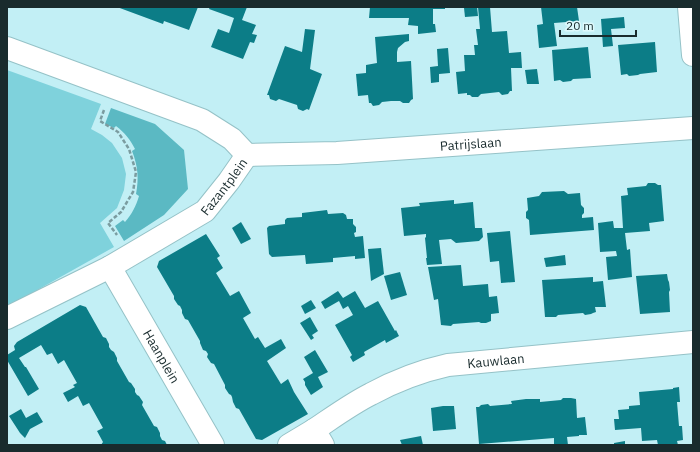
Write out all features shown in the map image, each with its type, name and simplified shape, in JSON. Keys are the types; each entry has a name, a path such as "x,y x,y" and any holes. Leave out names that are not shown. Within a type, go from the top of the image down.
{"street":[{"path":"689,7 693,55"},
{"name":"Fazantplein","path":"7,48 202,120 232,139 247,156 205,211 110,267 7,318"},
{"name":"Patrijslaan","path":"247,156 337,153 693,128"},
{"name":"Haanplein","path":"110,267 213,445"},
{"name":"Kauwlaan","path":"318,438 370,394 433,368 448,365 693,342"},
{"path":"288,445 318,438"}],"path":[{"path":"112,87 100,121 118,132 129,149 136,172 133,192 121,212 108,223 130,255"}],"shaded area":[{"path":"7,70 101,104 91,129 112,143 122,158 126,174 124,190 117,208 100,223 114,247 7,307"},
{"path":"111,108 155,124 184,150 188,189 164,215 124,241 115,226 123,220 125,222 132,213 139,196 136,194 137,172 136,162 132,151 135,149 125,134 116,126 114,128 105,124"}],"building":[{"path":"117,7 198,7 189,30 164,21 163,24"},
{"path":"210,7 247,7 242,20 256,25 252,34 257,35 254,43 250,42 243,59 211,47 218,29 229,33 234,18 209,9"},
{"path":"370,7 445,7 445,9 433,9 433,24 435,24 436,32 418,34 418,26 408,25 409,18 369,18"},
{"path":"477,7 478,16 465,17 464,8"},
{"path":"478,7 490,7 492,32 507,31 509,53 521,52 522,68 511,68 512,91 508,94 502,95 499,92 481,94 478,97 472,97 467,95 467,93 458,94 456,72 465,71 464,55 475,55 474,45 478,45 476,29 480,29"},
{"path":"541,7 577,7 579,21 554,23 557,46 539,48 537,25 543,24"},
{"path":"624,17 625,28 611,29 613,46 603,47 601,19"},
{"path":"305,29 315,30 310,69 322,74 309,110 307,109 303,111 298,109 297,105 279,99 276,101 270,99 269,95 267,95 285,46 302,52"},
{"path":"409,34 409,41 405,42 398,48 397,62 411,61 413,99 409,103 391,101 382,102 379,105 373,106 369,103 368,95 358,96 356,74 366,73 366,65 377,63 375,37"},
{"path":"655,42 657,72 629,76 627,74 621,75 618,45"},
{"path":"588,47 591,78 573,79 571,81 563,82 560,80 554,81 552,50"},
{"path":"448,48 450,73 439,74 439,82 431,83 430,67 438,66 437,49"},
{"path":"537,69 539,84 527,84 525,70"},
{"path":"648,183 661,185 664,221 649,223 650,231 625,233 627,250 630,249 632,277 608,280 606,257 617,256 616,251 600,252 598,223 613,221 614,228 623,228 621,196 628,195 627,188 646,186"},
{"path":"564,191 568,194 580,193 581,205 584,208 582,218 593,217 594,230 530,235 529,220 526,218 526,212 528,210 527,198 539,196 542,192"},
{"path":"454,200 454,204 473,202 475,228 482,228 483,237 479,241 456,243 451,239 439,240 442,264 427,265 426,234 404,236 401,208 420,206 419,203"},
{"path":"327,210 328,214 343,213 346,215 347,219 353,219 353,224 356,227 356,232 354,233 355,237 363,236 365,258 355,259 355,256 333,258 333,262 306,264 305,255 272,257 269,254 267,228 269,226 285,224 285,220 287,218 302,217 302,213"},
{"path":"241,222 251,239 241,244 232,228"},
{"path":"510,231 515,282 501,283 499,261 490,262 487,233"},
{"path":"206,234 220,256 217,258 223,268 216,273 230,296 239,291 251,313 243,318 255,339 258,337 265,348 281,339 286,348 267,361 281,384 288,379 294,392 308,414 262,440 256,439 239,409 236,408 231,395 225,388 225,385 214,364 211,363 207,357 208,354 203,350 200,341 188,320 185,319 180,306 174,299 174,296 157,267 159,261"},
{"path":"381,248 384,274 371,281 368,249"},
{"path":"565,255 566,265 546,267 544,258"},
{"path":"461,265 463,286 488,284 489,297 497,296 499,313 491,314 491,321 486,323 479,322 453,324 451,326 441,325 438,299 434,300 428,267"},
{"path":"400,272 407,295 391,300 384,276"},
{"path":"667,274 670,290 670,312 640,314 636,276"},
{"path":"593,277 593,282 603,281 606,307 595,307 596,312 585,315 583,313 545,317 542,280"},
{"path":"338,291 343,298 355,291 365,308 378,301 399,336 386,343 385,340 364,352 365,355 353,362 350,357 352,355 335,325 353,315 348,306 343,309 339,301 325,309 321,302"},
{"path":"311,300 316,308 305,314 301,306"},
{"path":"80,305 86,307 103,337 106,338 109,347 114,352 117,361 129,382 143,402 142,405 154,426 157,427 162,440 165,441 167,445 101,445 103,442 97,431 103,428 89,403 83,406 78,396 68,402 63,393 75,387 73,385 77,383 64,360 58,364 52,353 47,355 41,345 19,358 39,389 28,396 7,360 7,355 15,350 14,346 17,342"},
{"path":"310,317 318,331 312,335 314,338 311,340 300,323"},
{"path":"315,350 328,372 318,377 323,387 311,395 303,379 313,373 304,357"},
{"path":"679,387 680,402 677,402 679,426 682,426 683,440 677,441 678,445 658,445 657,440 642,441 641,428 615,430 614,419 619,419 618,410 629,409 629,406 640,405 639,392 673,389"},
{"path":"563,398 576,399 577,418 585,417 587,435 567,437 568,445 554,445 554,438 479,444 476,407 488,404 490,406 512,404 511,401 526,399 540,399 540,402 561,400"},
{"path":"454,406 456,429 433,431 431,408"},
{"path":"21,409 26,418 37,412 43,422 30,429 25,438 9,416"},
{"path":"421,436 423,445 402,445 400,440"},
{"path":"625,441 625,445 614,445 614,443"}]}
